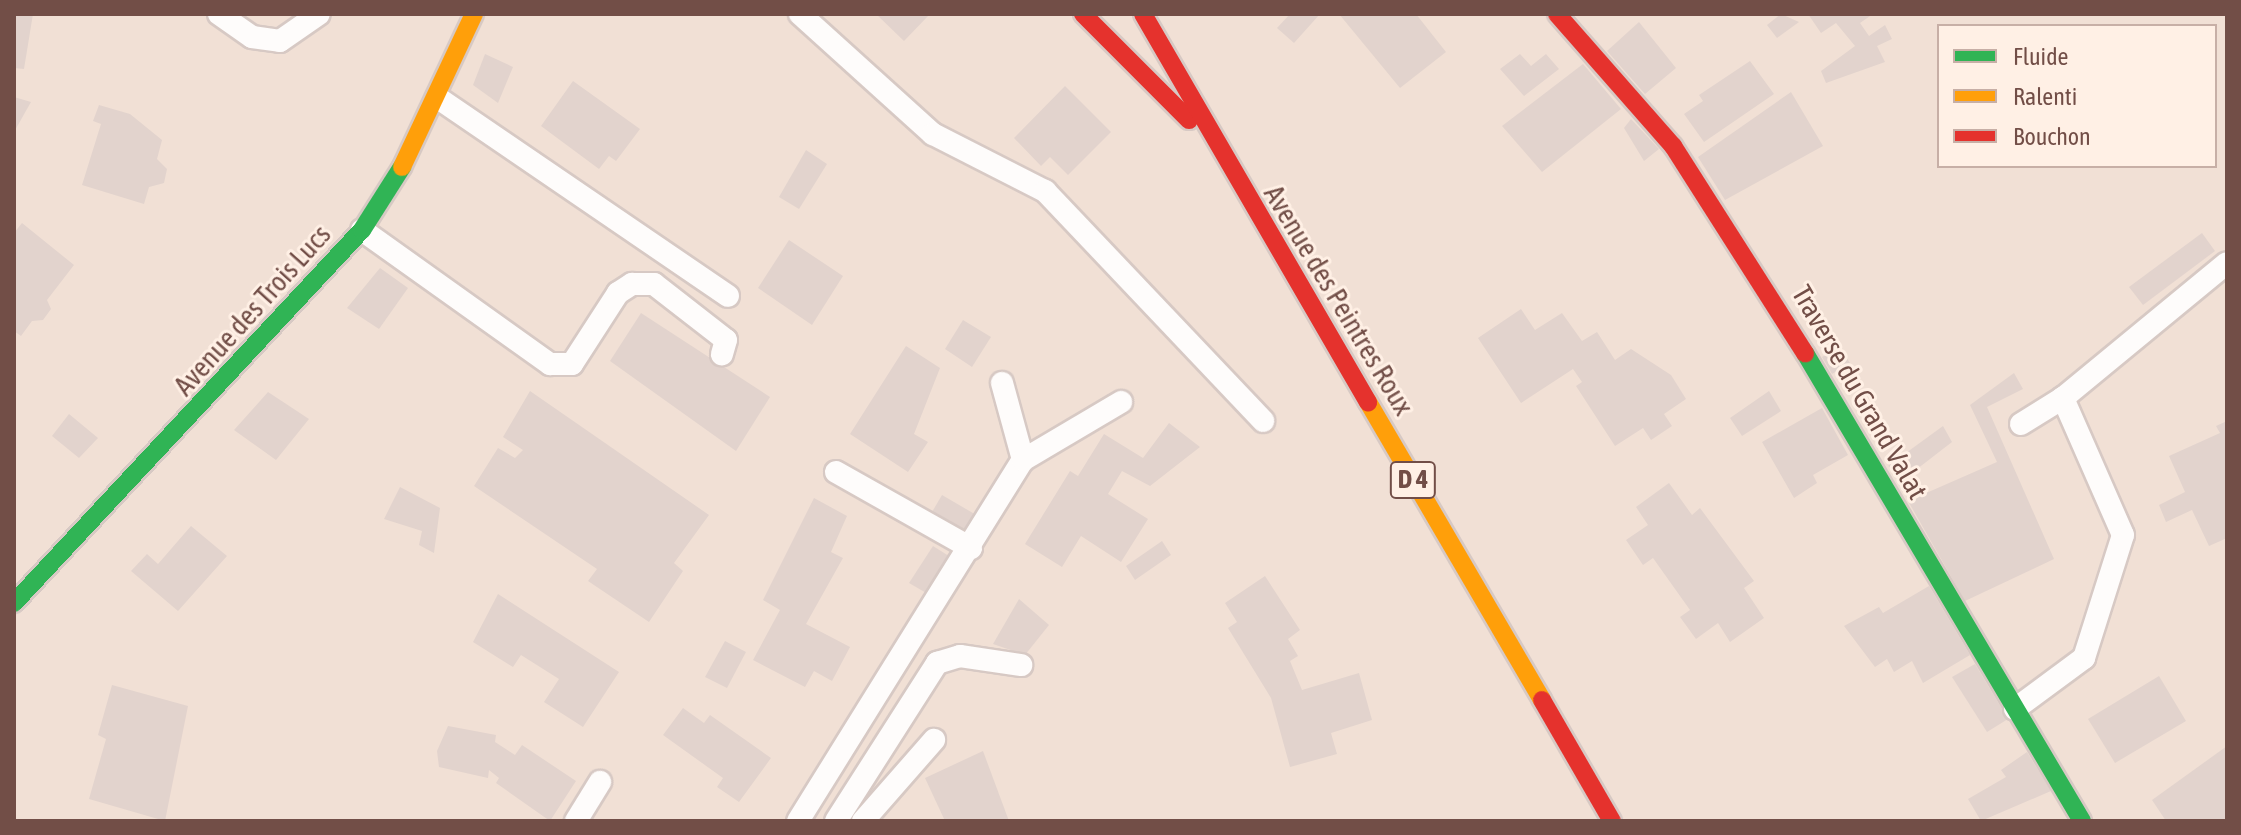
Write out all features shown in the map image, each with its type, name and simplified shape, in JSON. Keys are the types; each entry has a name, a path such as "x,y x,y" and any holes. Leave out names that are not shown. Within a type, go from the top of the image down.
{"main road":[{"name":"Avenue des Trois Lucs","path":"14,603 362,230 421,138 474,14"},
{"path":"1083,14 1150,86 1212,140"},
{"name":"Avenue des Peintres Roux","path":"1143,14 1212,140 1612,821"},
{"name":"Traverse du Grand Valat","path":"1557,14 1673,146 1734,233 2082,821"}],"lane":[{"path":"219,14 252,37 280,41 319,14"},
{"path":"800,14 933,134 1045,191 1263,421"},
{"path":"438,98 728,296"},
{"path":"362,230 550,364 572,364 618,293 632,284 654,284 726,340 722,354"},
{"path":"2021,424 2063,398 2227,263"},
{"path":"1002,383 1023,460"},
{"path":"2015,709 2084,658 2123,535 2063,398"},
{"path":"798,821 971,548 1023,460 1121,402"},
{"path":"836,472 971,548"},
{"path":"836,821 937,663 960,656 1021,665"},
{"path":"863,821 934,740"},
{"path":"576,821 600,782"}],"shaded area":[{"path":"14,14 2227,14 2227,821 14,821"}],"building":[{"path":"14,14 33,14 24,69 14,68"},
{"path":"876,14 930,14 904,41"},
{"path":"1290,14 1320,14 1294,43 1277,28"},
{"path":"1339,14 1416,14 1446,52 1400,88"},
{"path":"1781,14 1799,22 1777,38 1767,25"},
{"path":"1808,14 1873,14 1860,23 1869,36 1885,25 1892,39 1877,46 1885,62 1826,83 1821,71 1855,46 1836,23 1821,33"},
{"path":"1639,22 1676,68 1645,94 1607,51"},
{"path":"485,54 513,67 498,103 473,85"},
{"path":"1520,54 1531,66 1546,54 1559,69 1524,96 1500,69"},
{"path":"1750,61 1774,94 1704,142 1684,114 1703,101 1699,95"},
{"path":"1583,64 1621,109 1542,172 1502,126"},
{"path":"573,81 640,129 616,161 609,156 599,169 541,126"},
{"path":"1065,86 1111,132 1068,175 1050,157 1041,166 1014,138"},
{"path":"1791,92 1823,146 1725,200 1698,157"},
{"path":"14,97 31,102 14,132"},
{"path":"99,105 130,114 162,140 157,159 167,169 164,183 149,187 144,204 82,185 101,124 93,121"},
{"path":"1631,119 1659,149 1644,161 1624,128"},
{"path":"806,150 827,164 799,209 779,197"},
{"path":"22,223 74,265 47,300 51,309 43,320 32,321 21,336 14,331 14,233"},
{"path":"2202,233 2215,251 2143,305 2129,287"},
{"path":"789,240 843,276 812,325 758,288"},
{"path":"380,268 408,288 379,329 347,308"},
{"path":"1521,309 1535,330 1562,313 1582,341 1597,332 1615,360 1631,349 1671,375 1686,399 1664,414 1672,426 1651,440 1643,428 1615,446 1576,386 1582,382 1573,369 1521,403 1478,338"},
{"path":"641,313 770,397 736,451 610,361"},
{"path":"963,320 991,337 972,367 945,349"},
{"path":"906,346 940,368 914,434 928,442 908,472 850,434"},
{"path":"1840,348 1850,363 1832,374 1822,357"},
{"path":"2014,373 2023,389 1987,407 2054,559 1965,601 1908,501 1997,462 1970,405"},
{"path":"530,391 709,515 674,563 683,571 649,622 588,581 597,569 474,486 498,448 515,458 523,450 503,437"},
{"path":"1769,391 1781,411 1742,436 1730,418"},
{"path":"268,392 309,419 276,460 234,430"},
{"path":"1822,408 1848,455 1813,475 1817,483 1794,498 1762,442"},
{"path":"69,414 98,438 79,458 52,436"},
{"path":"2227,421 2227,538 2209,546 2192,510 2166,522 2159,505 2185,492 2169,456 2220,433 2216,426"},
{"path":"1169,423 1200,447 1150,486 1122,471 1108,494 1148,519 1121,562 1081,536 1062,567 1025,544 1070,471 1078,476 1104,434 1143,458"},
{"path":"1943,426 1952,442 1908,476 1888,466"},
{"path":"1669,483 1692,515 1700,508 1754,581 1744,588 1764,618 1730,642 1718,623 1696,639 1680,617 1690,610 1653,558 1643,565 1626,540 1648,525 1636,507"},
{"path":"400,487 440,508 434,553 419,545 422,531 384,519"},
{"path":"942,495 978,516 967,532 932,512"},
{"path":"814,498 847,516 831,552 843,558 806,624 850,647 832,681 814,671 805,687 753,660 780,610 763,600"},
{"path":"191,526 227,556 178,611 131,571 147,554 158,564"},
{"path":"1162,541 1171,555 1135,580 1126,566"},
{"path":"933,546 952,558 928,594 909,583"},
{"path":"1265,576 1300,630 1288,639 1298,656 1290,661 1302,690 1359,673 1372,720 1331,733 1337,754 1290,767 1271,698 1228,628 1237,622 1225,603"},
{"path":"1929,586 1970,655 1923,683 1912,661 1894,672 1887,659 1875,667 1844,626 1879,607 1883,613"},
{"path":"498,594 619,672 583,727 544,702 559,679 521,655 513,667 473,642"},
{"path":"1019,599 1049,625 1025,655 993,644"},
{"path":"725,641 746,652 727,688 705,677"},
{"path":"1975,664 2008,719 1987,732 1952,677"},
{"path":"2159,676 2186,721 2115,763 2088,719"},
{"path":"112,685 188,706 165,821 89,799 106,739 98,735"},
{"path":"683,708 704,723 710,715 771,758 739,802 717,787 723,778 663,735"},
{"path":"448,726 496,735 495,742 515,755 522,745 576,781 550,821 496,783 499,778 489,770 488,778 439,767 437,751"},
{"path":"2227,746 2227,821 2166,821 2152,800"},
{"path":"983,751 1009,821 945,821 925,778"},
{"path":"2027,752 2051,791 1981,821 1968,799 2006,777 2001,770"}],"traffic: fast":[{"path":"14,603 362,230 402,167"},
{"path":"1805,353 2082,821"}],"traffic: slow":[{"path":"402,167 474,14"},
{"path":"1368,402 1542,700"}],"traffic: jam":[{"path":"1083,14 1189,120"},
{"path":"1143,14 1368,402"},
{"path":"1557,14 1673,146 1805,353"},
{"path":"1542,700 1612,821"}]}
